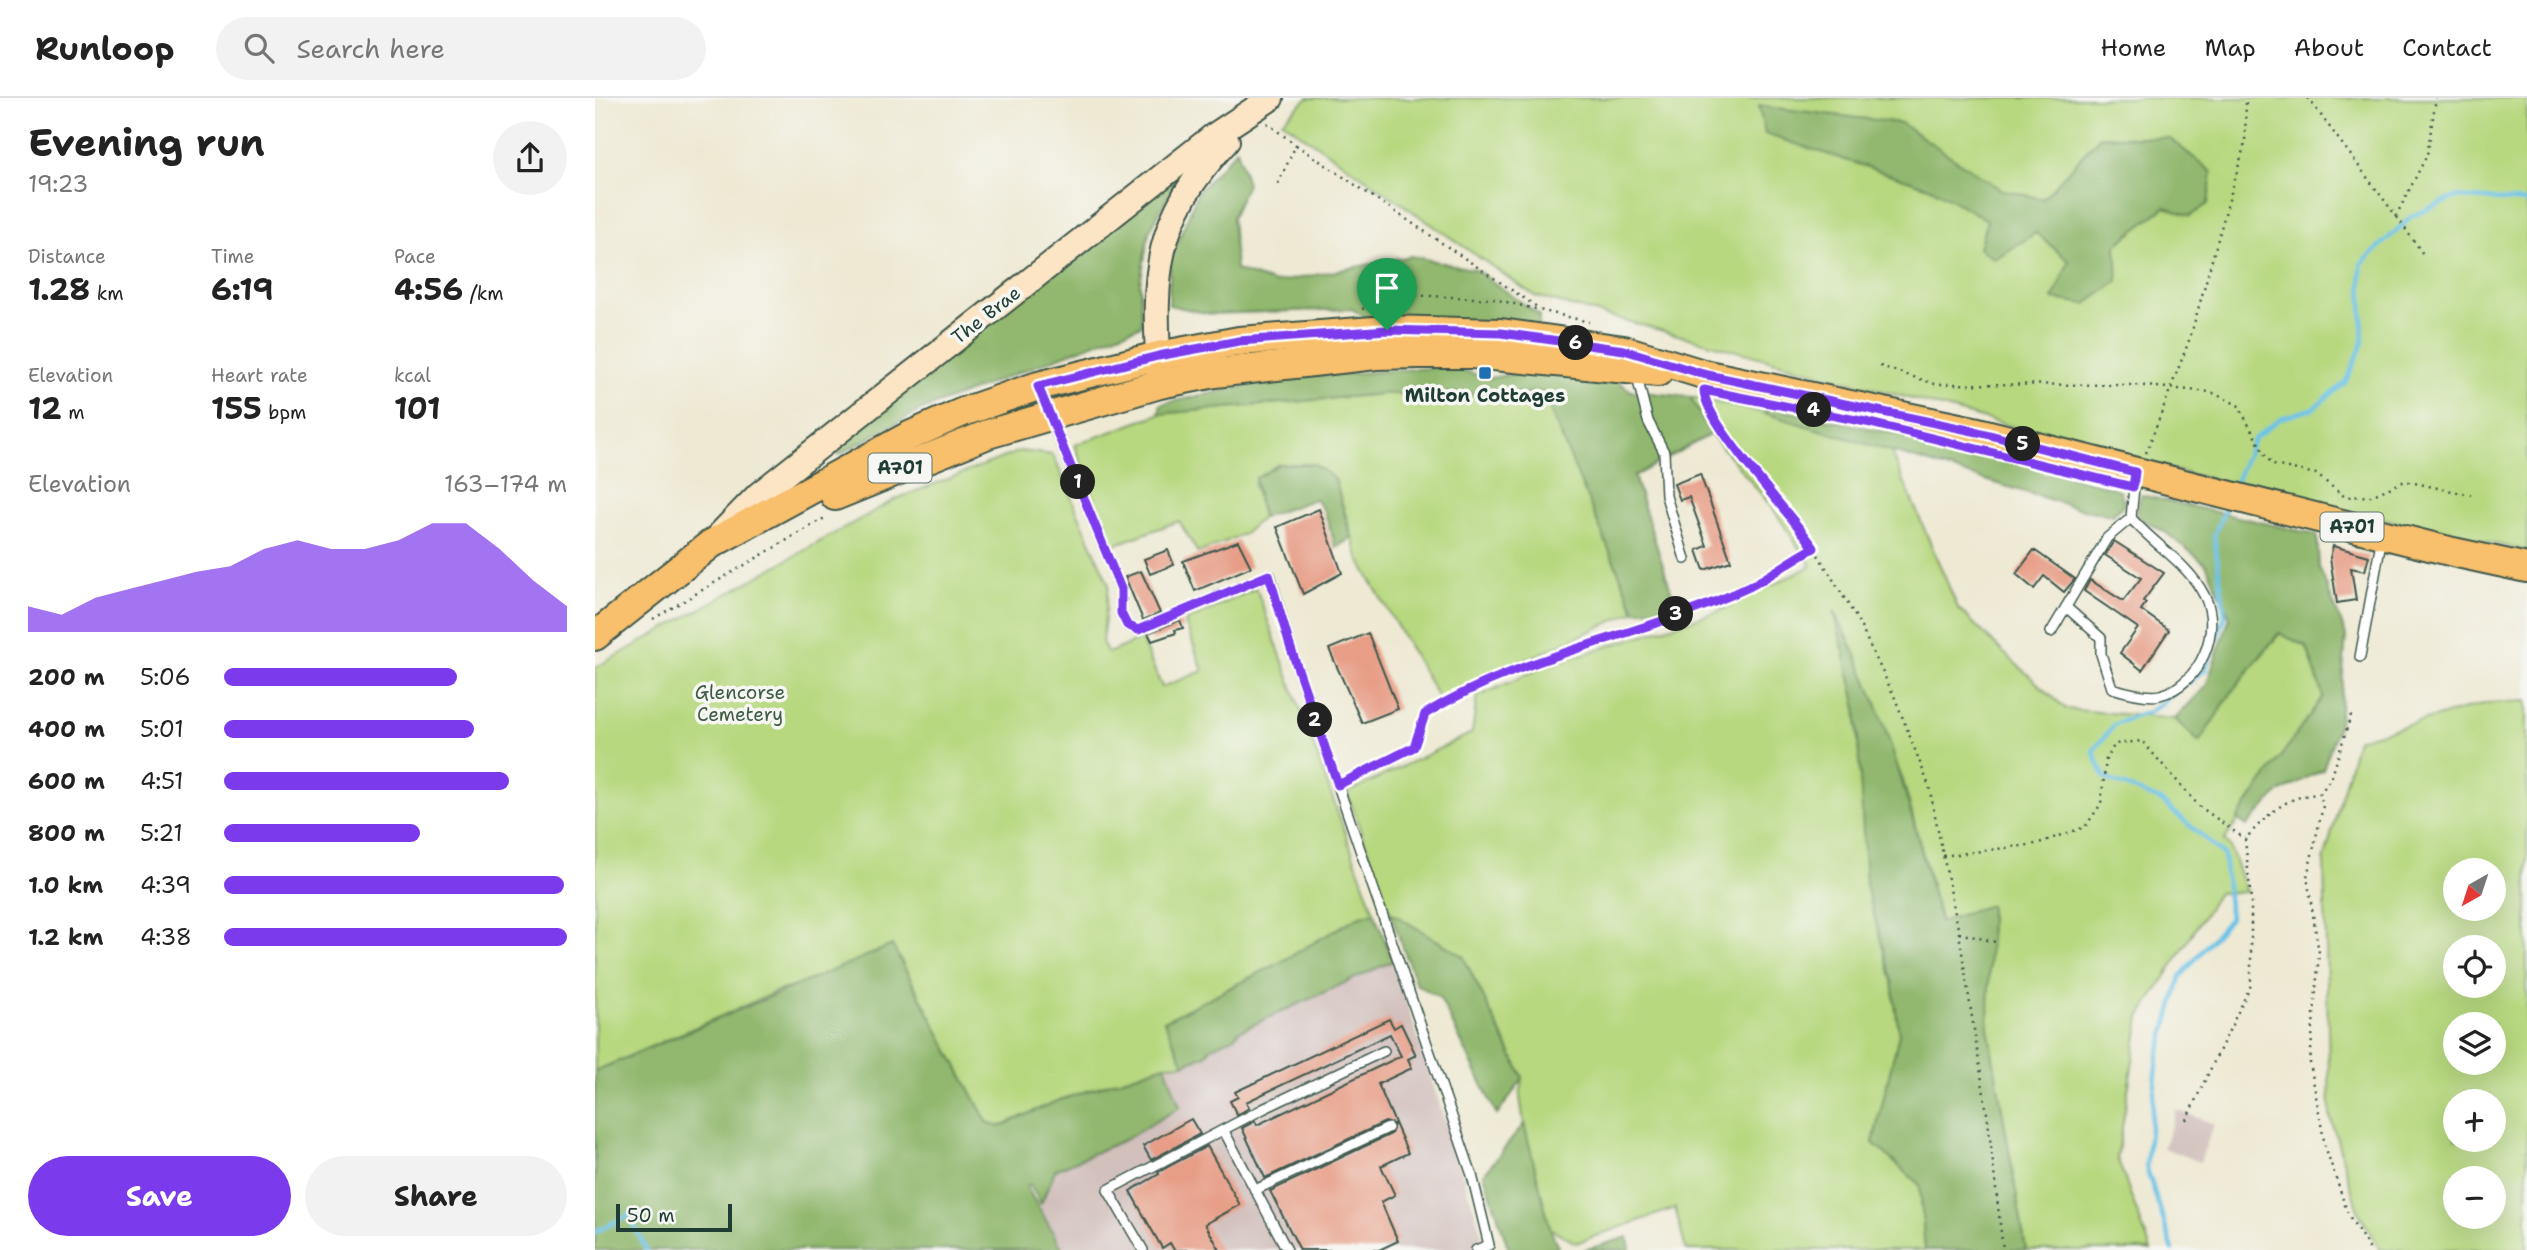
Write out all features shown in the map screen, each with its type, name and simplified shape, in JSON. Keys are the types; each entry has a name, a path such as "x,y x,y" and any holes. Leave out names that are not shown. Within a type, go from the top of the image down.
{"main road":[{"path":"1159,370 1156,314 1159,260 1173,215 1194,178 1254,103"},
{"name":"The Brae","path":"711,544 769,486 1254,103"},
{"name":"A701","path":"657,590 865,482 1239,341 1295,335 1441,330 1501,333 1624,350 1703,374 1978,432 2527,568"},
{"name":"A701","path":"595,636 657,590 711,544 909,436 963,412 1038,386 1159,370 1215,373 1377,355 1419,354 1472,354 1636,372 1703,374"}],"lane":[{"path":"1636,372 1648,421 1664,452 1666,496 1685,559"},
{"path":"1038,386 1121,589 1121,613 1127,625 1138,630 1269,575 1290,646 1472,1175 1489,1245 1476,1250"},
{"path":"2051,632 2108,538 2131,518 2138,472"},
{"path":"2066,607 2101,638 2101,654 2112,688 2127,693 2159,695 2188,679 2201,663 2212,615 2206,598 2195,579 2149,539 2131,518"},
{"path":"2360,657 2382,534"},
{"path":"1143,1250 1108,1190 1384,1051"},
{"path":"1255,1190 1388,1128"},
{"path":"1224,1130 1287,1250"}],"path":[{"path":"2138,472 2190,338 2245,143 2246,98"},
{"path":"2308,98 2425,257"},
{"path":"2396,216 2427,155 2436,98"},
{"path":"1254,103 1296,145 1542,310"},
{"path":"1277,186 1296,145"},
{"path":"1879,366 1935,384 2171,387 2211,392 2238,405 2266,457 2274,465 2316,474 2345,497 2371,496 2405,481 2471,495"},
{"path":"1703,374 1704,402 1740,453 1800,525 1857,619 1895,698 1929,786 1959,933 1988,1120 2003,1250"},
{"path":"645,624 699,589 828,516"},
{"path":"1338,785 1414,747 1425,714 1443,703 1544,661 1749,586 1814,548"},
{"path":"2351,715 2332,776 2321,794 2323,806 2307,877 2319,953 2310,1063 2325,1146 2348,1214 2369,1250"},
{"path":"1943,856 2036,844 2085,827 2101,804 2106,759 2115,744 2142,741 2200,806 2245,839 2251,900 2251,985 2186,1120"},
{"path":"2245,839 2279,804 2305,794 2321,794"},
{"path":"1959,933 1999,943"}],"shaded area":[{"path":"1393,961 1487,1250 1062,1250 1040,1209 1051,1176 1055,1170 1126,1139 1180,1107 1165,1065 1184,1064 1211,1047 1233,1038 1239,1031"},
{"path":"2177,1110 2214,1124 2200,1162 2163,1148"}],"green space":[{"path":"1308,98 2527,98 2527,551 2245,488 2143,462 1535,296 1282,121"},
{"path":"1759,106 1901,123 2000,189 2043,199 2100,136 2169,138 2212,172 2208,204 2190,216 2165,207 2116,245 2118,281 2086,304 2053,299 2069,261 2036,233 1994,259 1979,248 1987,220 1929,187 1765,134"},
{"path":"1237,149 1247,184 1232,217 1236,270 1275,283 1411,256 1476,270 1539,315 1539,326 1371,321 1352,309 1210,314 1169,305 1170,261 1198,192"},
{"path":"1170,178 1174,184 1149,232 1140,283 1142,325 919,411 838,455 832,447"},
{"path":"1446,367 1491,378 1536,369 1611,376 1631,391 1690,397 1711,434 1634,476 1676,606 1635,611 1543,393 1382,394 1159,414 1161,404 1284,378"},
{"path":"1543,393 1635,611 1439,699 1359,560 1335,479 1254,484 1262,518 1244,534 1198,553 1179,521 1111,546 1075,445 1159,414 1382,394"},
{"path":"1690,397 1764,413 1891,451 1958,608 2066,709 2175,719 2199,742 2236,686 2280,633 2307,647 2323,696 2224,841 2230,847 2246,892 2218,893 2140,1017 2117,1158 2151,1250 2026,1250 1988,1028 1990,906 1941,922 1903,780 1835,614 1856,703 1867,886 1892,981 1899,1034 1873,1142 1920,1185 1925,1250 1686,1250 1675,1208 1576,1243 1550,1228 1524,1124 1520,1097 1523,1078 1500,1030 1494,1024 1463,956 1390,912 1347,793 1472,733 1477,697 1546,666 1719,611 1811,566 1772,507 1711,434"},
{"path":"1768,407 1972,450 2120,490 2124,504 2112,516 2078,508 1764,413"},
{"name":"Glencorse Cemetery","path":"1020,451 1053,455 1109,585 1102,642 1108,653 1141,639 1162,687 1203,671 1185,622 1256,588 1374,912 1358,917 1279,963 1165,1021 1184,1064 1165,1065 1057,1101 999,1127 987,1122 899,957 778,991 595,1071 595,668 896,499"},
{"path":"1279,464 1314,464 1335,479 1351,538 1336,548 1324,510 1315,499 1262,518 1255,479"},
{"path":"2141,495 2317,535 2319,567 2346,635 2339,723 2323,769 2277,794 2247,826 2237,819 2323,696 2307,647 2279,633 2236,686 2199,742 2175,719 2206,686 2230,617 2206,564 2165,532 2136,516"},
{"path":"1834,611 1853,648 1883,724 1908,802 1940,922 1990,905 1988,1028 2026,1250 1925,1250 1920,1185 1873,1143 1899,1034 1892,981 1866,886 1856,703"},
{"path":"2527,701 2527,1250 2380,1250 2358,1211 2330,1116 2324,861 2357,739 2487,703"},
{"path":"1374,912 1393,961 1239,1031 1233,1038 1211,1047 1206,1055 1184,1064 1164,1021 1279,963 1358,917"},
{"path":"1390,912 1463,956 1523,1078 1497,1115 1440,998 1416,984"},
{"path":"892,945 987,1122 999,1127 1057,1101 1165,1065 1180,1107 1126,1139 1055,1170 1041,1204 1030,1185 1026,1186 1063,1250 595,1250 595,1071"},
{"path":"1524,1124 1550,1228 1558,1247 1545,1250 1509,1250 1484,1174"},
{"path":"1628,1237 1630,1250 1584,1250"}],"building":[{"path":"1700,474 1731,561 1704,570 1697,550 1707,546 1689,497 1680,500 1674,484"},
{"path":"1319,509 1342,573 1303,594 1277,527"},
{"path":"1238,541 1251,567 1195,591 1183,561"},
{"path":"2114,541 2164,573 2143,601 2146,603 2141,610 2169,630 2142,670 2120,653 2138,628 2084,591 2090,580 2123,601 2141,578 2105,555"},
{"path":"2333,546 2369,556 2365,571 2351,568 2356,600 2337,603 2330,558"},
{"path":"1168,550 1174,565 1150,574 1144,559"},
{"path":"2034,550 2075,579 2064,592 2044,576 2034,589 2016,574"},
{"path":"1141,571 1160,613 1143,620 1125,577"},
{"path":"1180,620 1183,628 1152,641 1148,633"},
{"path":"1368,633 1398,709 1362,723 1329,649"},
{"path":"1389,1019 1394,1028 1401,1024 1416,1055 1408,1059 1412,1068 1378,1084 1408,1153 1381,1166 1395,1195 1381,1202 1398,1241 1379,1250 1300,1250 1270,1191 1391,1134 1394,1124 1385,1122 1265,1178 1242,1128 1255,1121 1257,1125 1401,1056 1390,1034 1246,1102 1249,1108 1237,1115 1230,1101 1238,1097 1235,1092"},
{"path":"1191,1119 1200,1134 1151,1160 1143,1146"},
{"path":"1207,1146 1240,1205 1205,1224 1220,1250 1174,1250 1170,1243 1162,1248 1130,1191 1159,1174 1158,1172"}],"waterway":[{"path":"2234,486 2254,439 2281,418 2312,409 2345,383 2363,343 2361,264 2412,216 2456,197 2527,202"},
{"path":"2188,683 2205,670 2225,616 2214,535 2227,504"},
{"path":"2173,1250 2146,1166 2158,1056 2181,976 2230,918 2224,855 2160,800 2105,778 2093,751 2115,724 2151,711 2176,692"},
{"path":"595,1232 629,1215 646,1250"}],"place":[{"name":"Milton Cottages","path":"1485,373"}],"route":[{"path":"1387,330 1501,333 1624,350 1703,374 1978,432 2135,472 2133,487 1866,422 1704,390 1704,402 1740,453 1800,525 1814,548 1749,586 1544,661 1443,703 1425,714 1414,747 1338,785 1290,646 1269,575 1138,630 1127,625 1121,613 1121,589 1038,386 1158,356 1239,341 1387,330"}]}
